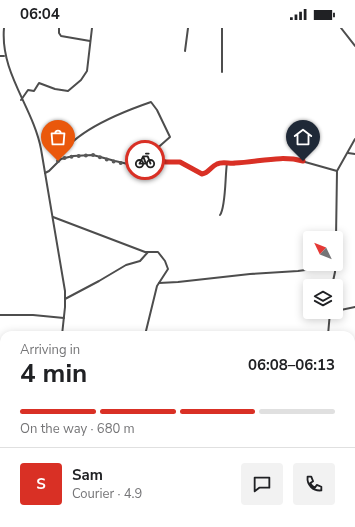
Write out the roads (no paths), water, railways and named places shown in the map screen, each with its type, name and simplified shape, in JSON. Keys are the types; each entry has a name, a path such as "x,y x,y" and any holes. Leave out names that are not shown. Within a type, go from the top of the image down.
{"street":[{"path":"4,28 2,48 4,56 9,72 38,138 45,173 66,299 62,331"},
{"path":"59,28 59,33 61,36 90,41"},
{"path":"21,100 28,90 34,91 40,83 55,89 69,91 81,80 87,71 92,28"},
{"path":"185,51 188,28"},
{"path":"222,28 222,72"},
{"path":"341,28 355,46"},
{"path":"45,173 49,171 58,161 62,153 73,140 101,122 121,112 151,102 157,110 170,137 144,160"},
{"path":"336,231 337,171 355,139"},
{"path":"348,153 355,154"},
{"path":"58,161 67,157 93,155 115,162 128,164 152,159 166,162 180,162 202,174 217,164 238,163 271,158 289,158 326,166 337,171"},
{"path":"220,215 224,204 227,163"},
{"path":"52,217 148,252 158,252 168,268 159,283 146,331"},
{"path":"66,299 125,266 140,261 148,252"},
{"path":"159,283 303,270"},
{"path":"343,309 355,306"},
{"path":"0,315 33,315 64,318"},
{"path":"328,331 329,319"}]}
